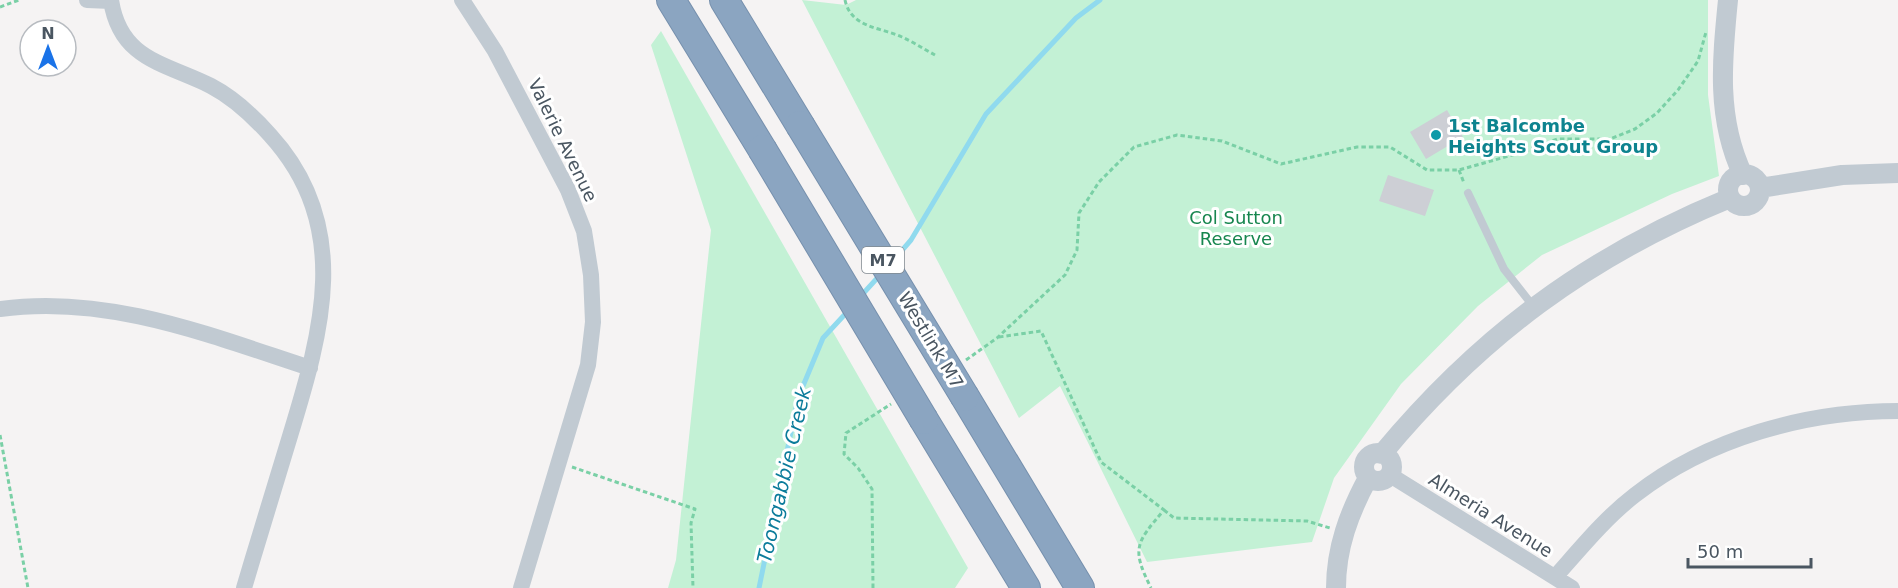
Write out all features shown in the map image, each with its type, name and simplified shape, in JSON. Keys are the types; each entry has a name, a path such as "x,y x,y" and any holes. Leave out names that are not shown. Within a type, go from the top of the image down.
{"highway":[{"name":"M7","path":"671,0 1026,588"},
{"name":"Westlink M7","path":"724,0 1080,588"}],"street":[{"path":"87,0 111,0 116,24 130,45 152,61 212,86 236,102 279,145 299,175 315,211 323,244 326,278 322,312 310,368 244,588"},
{"name":"Valerie Avenue","path":"462,0 495,51 541,133 568,190 584,231 591,275 593,322 588,365 520,588"},
{"path":"1728,0 1722,87 1731,150 1743,175"},
{"path":"1760,188 1842,175 1898,173"},
{"path":"1743,175 1756,179 1760,188 1758,198 1752,205 1741,206 1730,198 1730,182 1743,175"},
{"path":"1382,454 1452,375 1533,306 1569,280 1647,235 1730,198"},
{"path":"0,309 63,306 134,314 310,368"},
{"path":"1555,577 1600,526 1635,495 1669,472 1712,450 1750,434 1801,421 1898,411"},
{"path":"1374,454 1382,454 1391,461 1390,475 1379,482 1368,478 1364,470 1366,460 1374,454"},
{"name":"Almeria Avenue","path":"1390,475 1572,588"},
{"path":"1336,588 1344,533 1350,513 1368,478"}],"lane":[{"path":"1468,193 1504,269 1533,306"}],"path":[{"path":"0,7 19,0"},
{"path":"845,0 848,9 860,21 902,37 935,55"},
{"path":"960,364 997,338 1065,275 1077,250 1079,213 1099,182 1134,147 1177,135 1222,141 1281,164 1357,147 1390,147 1427,170 1459,170 1523,152 1557,139 1610,139 1635,129 1657,113 1678,90 1698,61 1706,22"},
{"path":"997,338 1041,331 1101,462 1174,518 1307,521 1344,533"},
{"path":"873,588 872,489 858,468 844,454 846,433 900,398"},
{"path":"0,435 28,588"},
{"path":"559,462 695,509 690,523 693,588"},
{"path":"1151,588 1138,563 1138,545 1164,510"}],"green space":[{"name":"Col Sutton Reserve","path":"802,0 846,5 856,0 1708,0 1708,95 1719,176 1672,194 1542,255 1478,306 1401,384 1334,478 1312,542 1147,562 1060,386 1019,418"},
{"path":"661,31 968,568 955,588 668,588 676,560 711,230 651,45"}],"building":[{"name":"1st Balcombe Heights Scout Group","path":"1447,110 1463,137 1426,159 1410,132"},
{"path":"1388,175 1434,190 1425,216 1379,201"}],"waterway":[{"name":"Toongabbie Creek","path":"892,262 911,240 986,114 1076,18 1100,0"},
{"name":"Toongabbie Creek","path":"860,297 880,275"},
{"name":"Toongabbie Creek","path":"759,588 798,398 823,338 848,311"}],"place":[{"name":"1st Balcombe Heights Scout Group","path":"1436,135"}]}
